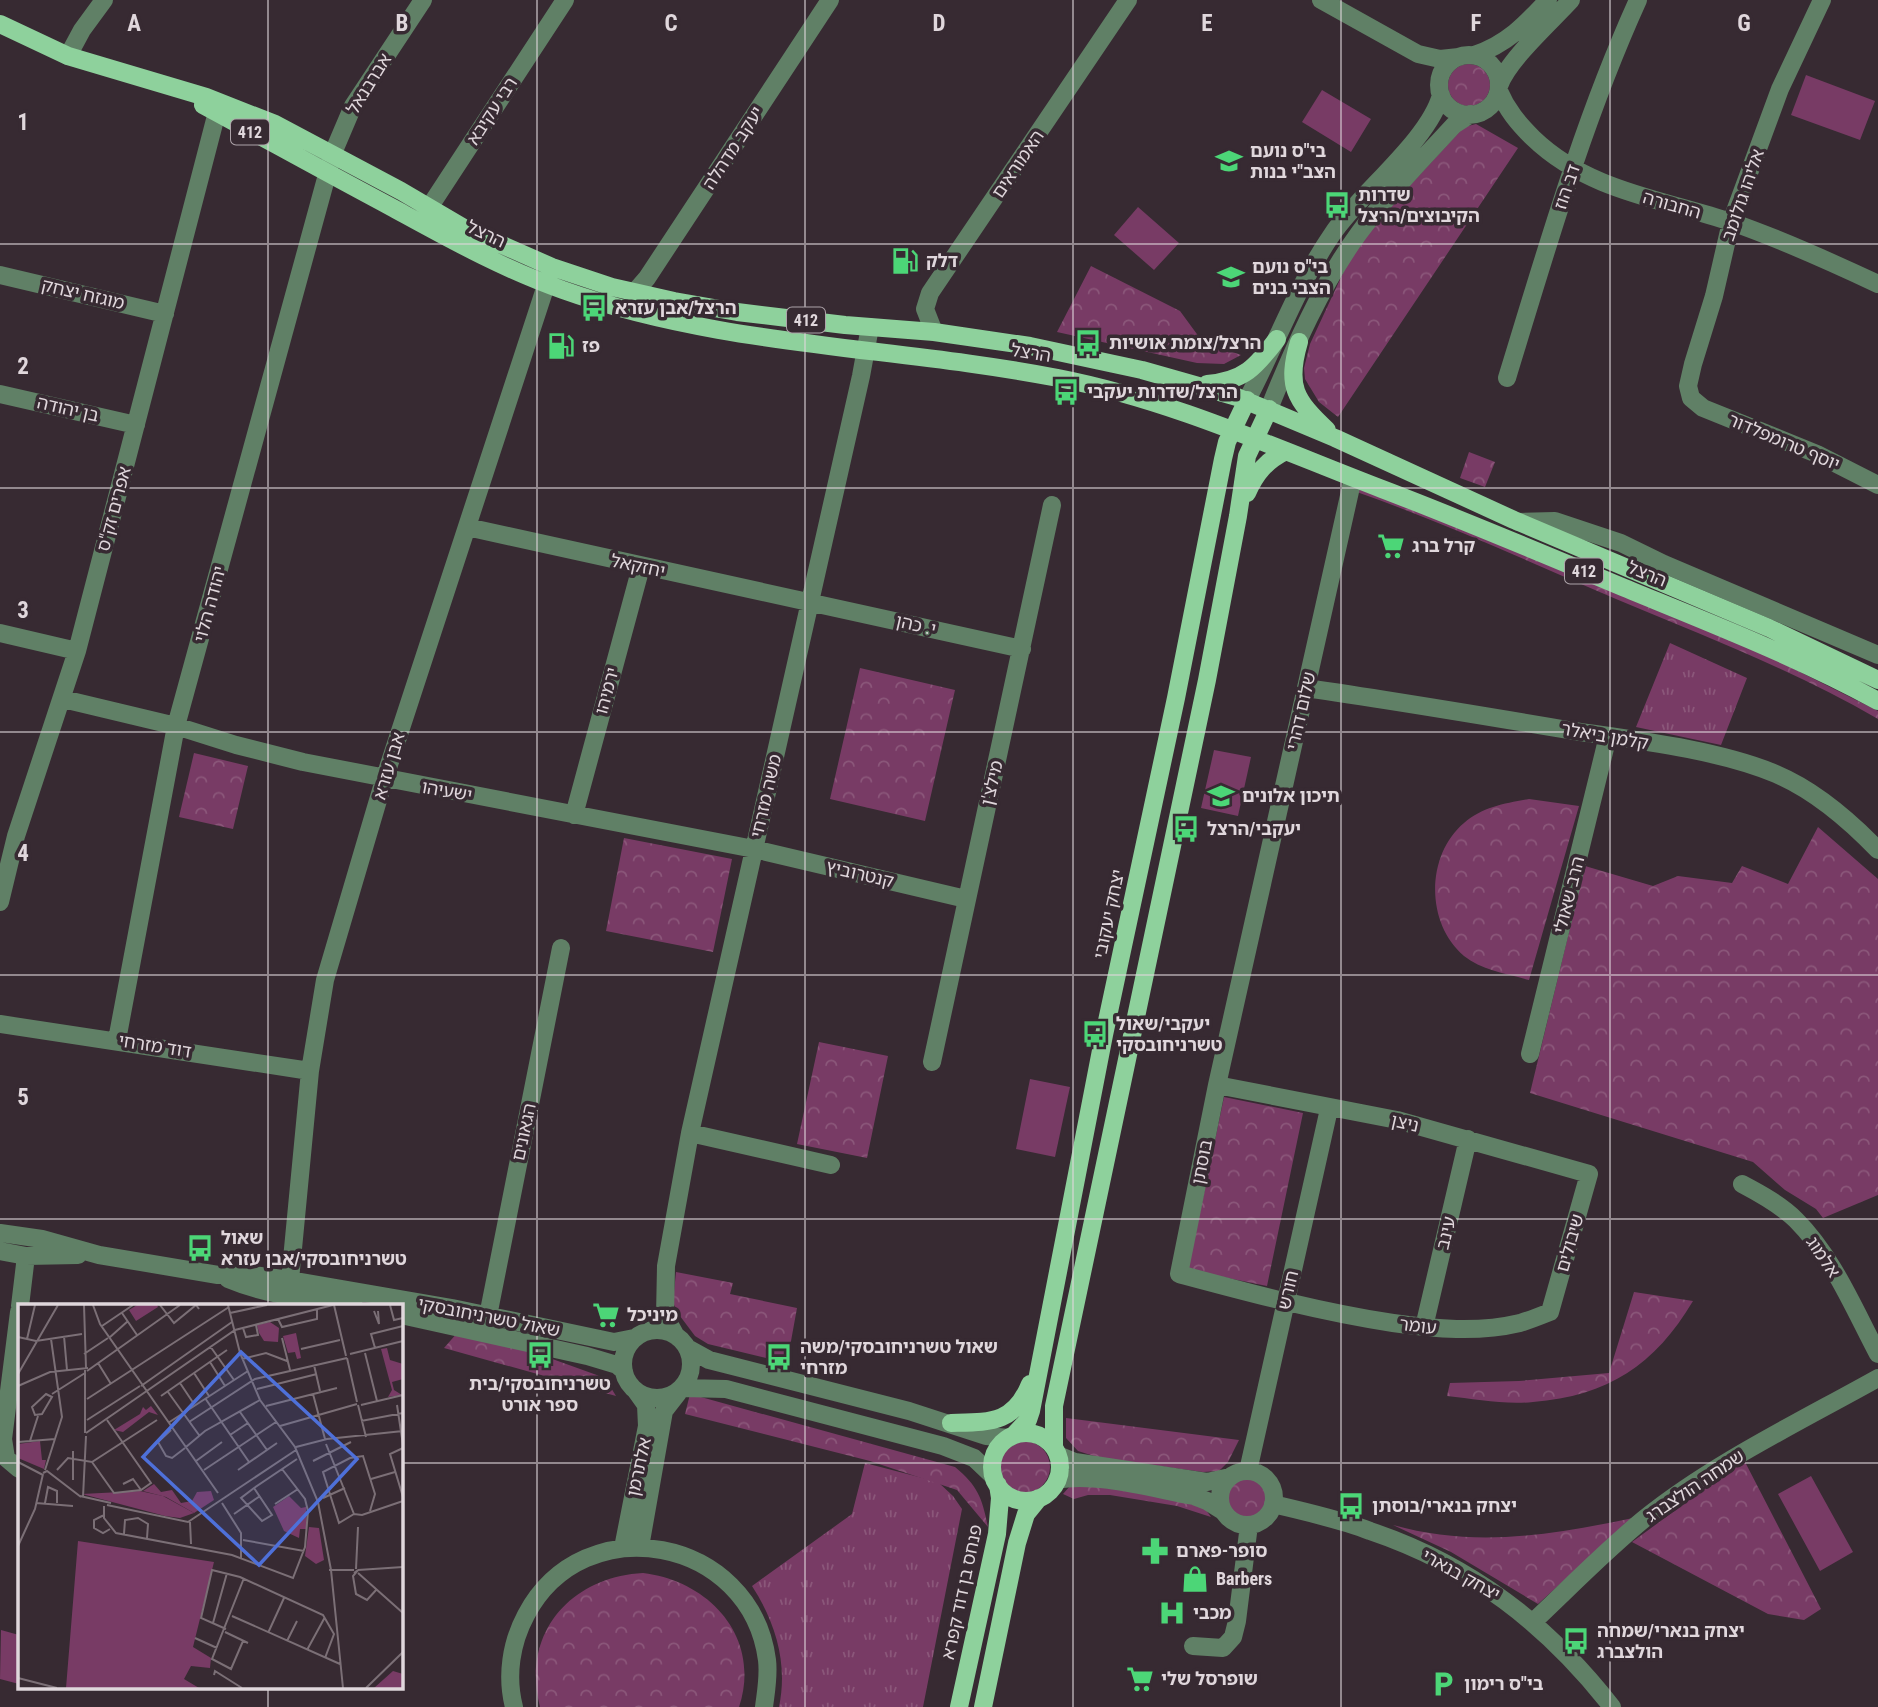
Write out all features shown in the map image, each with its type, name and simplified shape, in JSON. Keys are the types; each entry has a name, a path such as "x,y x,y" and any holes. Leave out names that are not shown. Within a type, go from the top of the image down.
{"main road":[{"name":"הרצל","path":"0,23 68,56 121,70 238,108 333,153 424,215 458,244 549,275 622,309 797,344 965,363 1057,378 1136,397 1255,438 1476,526 1754,640 1878,701"},
{"name":"הרצל","path":"173,88 328,173 424,215"},
{"name":"הרצל","path":"549,275 737,312 934,332 1092,358 1247,400 1518,522 1769,628 1878,680"},
{"path":"1197,385 1222,383 1244,375 1257,365 1277,339"},
{"path":"1299,342 1293,371 1296,394 1309,413 1335,438"},
{"name":"יצחק יעקובי","path":"1012,1436 1022,1428 1031,1412 1223,459 1232,430 1247,400"},
{"path":"983,1707 1017,1543 1026,1514 1039,1498 1048,1492 1056,1480 1060,1465 1056,1451 1054,1406 1207,680 1247,456 1269,409"},
{"path":"1238,516 1260,469 1286,451"},
{"path":"951,1423 994,1420 1011,1413 1024,1398 1041,1354"},
{"path":"1039,1498 1030,1500 1012,1497 996,1481 992,1468 997,1451 1012,1436 1023,1433 1040,1436 1056,1451"},
{"name":"פנחס בן דוד קפרא","path":"959,1707 997,1534 1000,1498 996,1481"}],"street":[{"path":"68,56 79,35 104,0"},
{"name":"אברבנאל","path":"328,173 333,153 353,106 423,0"},
{"name":"רבי עקיבא","path":"424,215 565,0"},
{"name":"יעקב מדהלה","path":"634,293 656,266 831,0"},
{"name":"האמוראים","path":"934,332 925,309 930,293 1128,0"},
{"path":"1321,0 1418,54 1440,59 1467,56 1488,61 1493,66 1499,89"},
{"path":"1247,400 1309,272 1333,233 1356,203 1429,123 1445,67 1504,41 1526,24 1548,0"},
{"path":"1269,409 1337,267 1360,232 1454,125 1489,107 1504,75 1571,0"},
{"name":"דב הוז","path":"1507,378 1573,169 1607,73 1638,0"},
{"name":"אליהו גולומב","path":"1691,398 1688,386 1693,364 1714,296 1731,222 1780,89 1822,0"},
{"path":"1418,54 1453,110 1517,121"},
{"name":"החבורה","path":"1499,89 1517,121 1544,148 1573,169 1608,186 1731,222 1878,284"},
{"name":"אפרים זק\"ס","path":"0,902 8,834 63,699 77,651 217,112"},
{"name":"יהודה הלוי","path":"117,1040 176,726 328,173"},
{"name":"מוגזח יצחק","path":"0,275 165,314"},
{"name":"אבן עזרא","path":"293,1291 310,1071 324,980 384,780 549,275"},
{"name":"משה מזרחי","path":"637,1336 649,1322 666,1266 690,1133 870,327"},
{"name":"בן יהודה","path":"0,394 136,425"},
{"name":"יוסף טרומפלדור","path":"1691,398 1714,413 1817,454 1878,485"},
{"name":"שלום דהרי","path":"1249,943 1353,478"},
{"name":"מילצ'ן","path":"932,1062 1052,505"},
{"path":"1518,522 1555,521 1621,543 1664,565 1878,655"},
{"name":"יחזקאל","path":"467,527 641,567 810,601"},
{"name":"ירמיהו","path":"574,815 641,567"},
{"name":"י. כהן","path":"810,601 1022,649"},
{"path":"0,633 77,651"},
{"name":"קלמן ביאלר","path":"1306,688 1608,736 1709,755 1775,774 1812,794 1878,850"},
{"name":"ישעיהו","path":"63,699 176,726 236,745 384,780 754,849"},
{"name":"הרב שאולי","path":"1530,1054 1608,736"},
{"name":"קנטרוביץ","path":"754,849 966,899"},
{"name":"בוסתן","path":"1249,943 1179,1274 1285,1303"},
{"name":"הגאונים","path":"488,1315 561,948"},
{"name":"דוד מזרחי","path":"0,1024 310,1071"},
{"name":"ניצן","path":"1217,1085 1329,1109 1397,1120 1589,1174"},
{"name":"חורש","path":"1239,1474 1285,1303 1329,1109"},
{"path":"690,1133 831,1165"},
{"name":"עינב","path":"1424,1327 1468,1139"},
{"name":"שיבולים","path":"1550,1312 1589,1174"},
{"name":"אלמוג","path":"1742,1184 1782,1208 1817,1245 1834,1271 1878,1354"},
{"name":"שאול טשרניחובסקי","path":"0,1233 42,1239 99,1255 219,1275 246,1286 399,1304"},
{"name":"שאול טשרניחובסקי","path":"0,1251 26,1256 99,1255"},
{"path":"20,1304 26,1256"},
{"name":"משה מזרחי","path":"666,1266 665,1316 683,1343"},
{"name":"שאול טשרניחובסקי","path":"293,1291 347,1304"},
{"name":"עומר","path":"1285,1303 1365,1319 1462,1330 1520,1323 1550,1312"},
{"name":"שאול טשרניחובסקי","path":"402,1304 488,1315 614,1342 637,1336"},
{"name":"שאול טשרניחובסקי","path":"402,1315 587,1356 617,1365 624,1371"},
{"path":"18,1320 3,1439 6,1458 18,1468"},
{"path":"996,1481 974,1458 943,1446 726,1389 681,1390 658,1398 649,1397 634,1388 624,1371 622,1357 637,1336 659,1330 716,1362 951,1423 986,1436 1012,1436"},
{"path":"681,1390 692,1369 683,1343"},
{"name":"שמחה הולצברג","path":"1533,1622 1644,1519 1675,1497 1755,1446 1878,1378"},
{"name":"אלתרמן","path":"631,1548 648,1426 646,1405 634,1388"},
{"name":"אלתרמן","path":"631,1548 664,1411 681,1390"},
{"path":"1056,1451 1075,1462 1207,1482 1239,1474 1265,1478 1270,1486 1273,1504 1263,1520 1248,1525 1234,1522 1223,1511 1194,1496 1094,1478 1056,1480"},
{"path":"1223,1511 1220,1492 1239,1474"},
{"name":"יצחק בנארי","path":"1273,1504 1346,1522 1391,1538 1487,1587 1533,1622 1612,1707"},
{"path":"1193,1646 1223,1648 1233,1637 1241,1600 1248,1525"},
{"path":"514,1707 510,1672 513,1647 531,1606 545,1588 568,1568 590,1557 631,1548 670,1551 698,1561 719,1575 737,1592 751,1613 764,1648 768,1685 764,1707"}],"green space":[{"path":"1469,64 1484,70 1490,85 1484,100 1469,106 1454,100 1448,85 1454,70"},
{"path":"1806,75 1875,101 1860,140 1791,115"},
{"path":"1322,90 1371,119 1351,152 1302,122"},
{"path":"1476,124 1518,148 1338,417 1319,402 1305,379 1304,368 1310,344 1350,258 1375,223 1464,127"},
{"path":"1138,207 1179,243 1154,270 1114,235"},
{"path":"1091,266 1180,311 1202,341 1241,355 1224,364 1197,363 1057,332"},
{"path":"1469,452 1495,462 1485,487 1460,478"},
{"path":"1356,485 1746,645 1878,711 1878,719 1815,685 1749,655 1453,529 1354,491"},
{"path":"1670,643 1747,678 1721,745 1636,727"},
{"path":"860,668 955,690 925,821 830,799"},
{"path":"1214,750 1251,757 1238,816 1201,808"},
{"path":"194,753 248,766 233,829 179,817"},
{"path":"1529,799 1579,806 1529,980 1486,968 1464,956 1451,942 1442,926 1435,889 1442,853 1451,837 1464,823 1486,809"},
{"path":"1818,827 1878,879 1878,1195 1823,1218 1816,1209 1785,1190 1753,1162 1530,1093 1585,866 1653,886 1678,876 1732,883 1742,866 1788,884"},
{"path":"624,838 732,859 713,952 606,931"},
{"path":"819,1042 888,1056 867,1158 797,1144"},
{"path":"1030,1079 1070,1087 1055,1157 1016,1149"},
{"path":"1224,1097 1303,1113 1267,1286 1188,1270"},
{"path":"676,1272 733,1283 730,1294 797,1308 787,1363 708,1344 695,1336 673,1302"},
{"path":"1634,1292 1693,1301 1663,1343 1627,1373 1584,1393 1560,1399 1522,1403 1447,1396 1450,1383 1519,1381 1609,1373"},
{"path":"458,1332 491,1337 605,1378 616,1396 444,1348"},
{"path":"690,1394 955,1467 978,1493 988,1527 957,1490 870,1461 685,1414"},
{"path":"1066,1418 1239,1440 1228,1462 1219,1471 1203,1472 1100,1458 1078,1451 1066,1438"},
{"path":"1024,1441 1043,1448 1050,1467 1043,1486 1024,1493 1005,1486 998,1467 1005,1448"},
{"path":"1744,1460 1821,1609 1804,1620 1768,1614 1632,1542"},
{"path":"865,1463 938,1482 962,1509 923,1707 779,1707 782,1675 778,1644 768,1614 752,1586 852,1514"},
{"path":"1247,1476 1262,1483 1269,1498 1262,1513 1247,1520 1232,1513 1225,1498 1232,1483"},
{"path":"1811,1476 1853,1552 1820,1571 1778,1494"},
{"path":"1081,1480 1184,1497 1206,1510 1211,1517 1177,1506 1110,1495 1088,1495 1074,1499 1063,1494"},
{"path":"1633,1518 1538,1604 1451,1552 1393,1525 1454,1536 1513,1537 1572,1530"},
{"path":"643,1573 667,1578 690,1588 709,1601 725,1617 736,1636 743,1658 744,1682 739,1707 540,1707 536,1680 538,1656 545,1634 557,1614 573,1598 593,1585 617,1577"},
{"path":"1,1630 18,1635 18,1684 0,1679"}],"place":[{"name":"בי\"ס נועם הצב\"י בנות","path":"1229,161"},
{"name":"שדרות הקיבוצים/הרצל","path":"1337,205"},
{"name":"דלק","path":"905,261"},
{"name":"בי\"ס נועם הצבי בנים","path":"1231,277"},
{"name":"הרצל/אבן עזרא","path":"594,308"},
{"name":"הרצל/צומת אושיות","path":"1088,343"},
{"name":"פז","path":"561,346"},
{"name":"הרצל/שדרות יעקבי","path":"1066,392"},
{"name":"קרל ברג","path":"1391,546"},
{"name":"תיכון אלונים","path":"1221,796"},
{"name":"יעקבי/הרצל","path":"1186,829"},
{"name":"יעקבי/שאול טשרניחובסקי","path":"1095,1034"},
{"name":"שאול טשרניחובסקי/אבן עזרא","path":"200,1248"},
{"name":"מיניכל","path":"606,1315"},
{"name":"טשרניחובסקי/בית ספר אורט","path":"540,1355"},
{"name":"שאול טשרניחובסקי/משה מזרחי","path":"779,1357"},
{"name":"יצחק בנארי/בוסתן","path":"1351,1506"},
{"name":"סופר-פארם","path":"1155,1551"},
{"name":"Barbers","path":"1195,1579"},
{"name":"מכבי","path":"1172,1613"},
{"name":"יצחק בנארי/שמחה הולצברג","path":"1576,1641"},
{"name":"שופרסל שלי","path":"1140,1679"},
{"name":"בי\"ס רימון","path":"1443,1684"}]}
